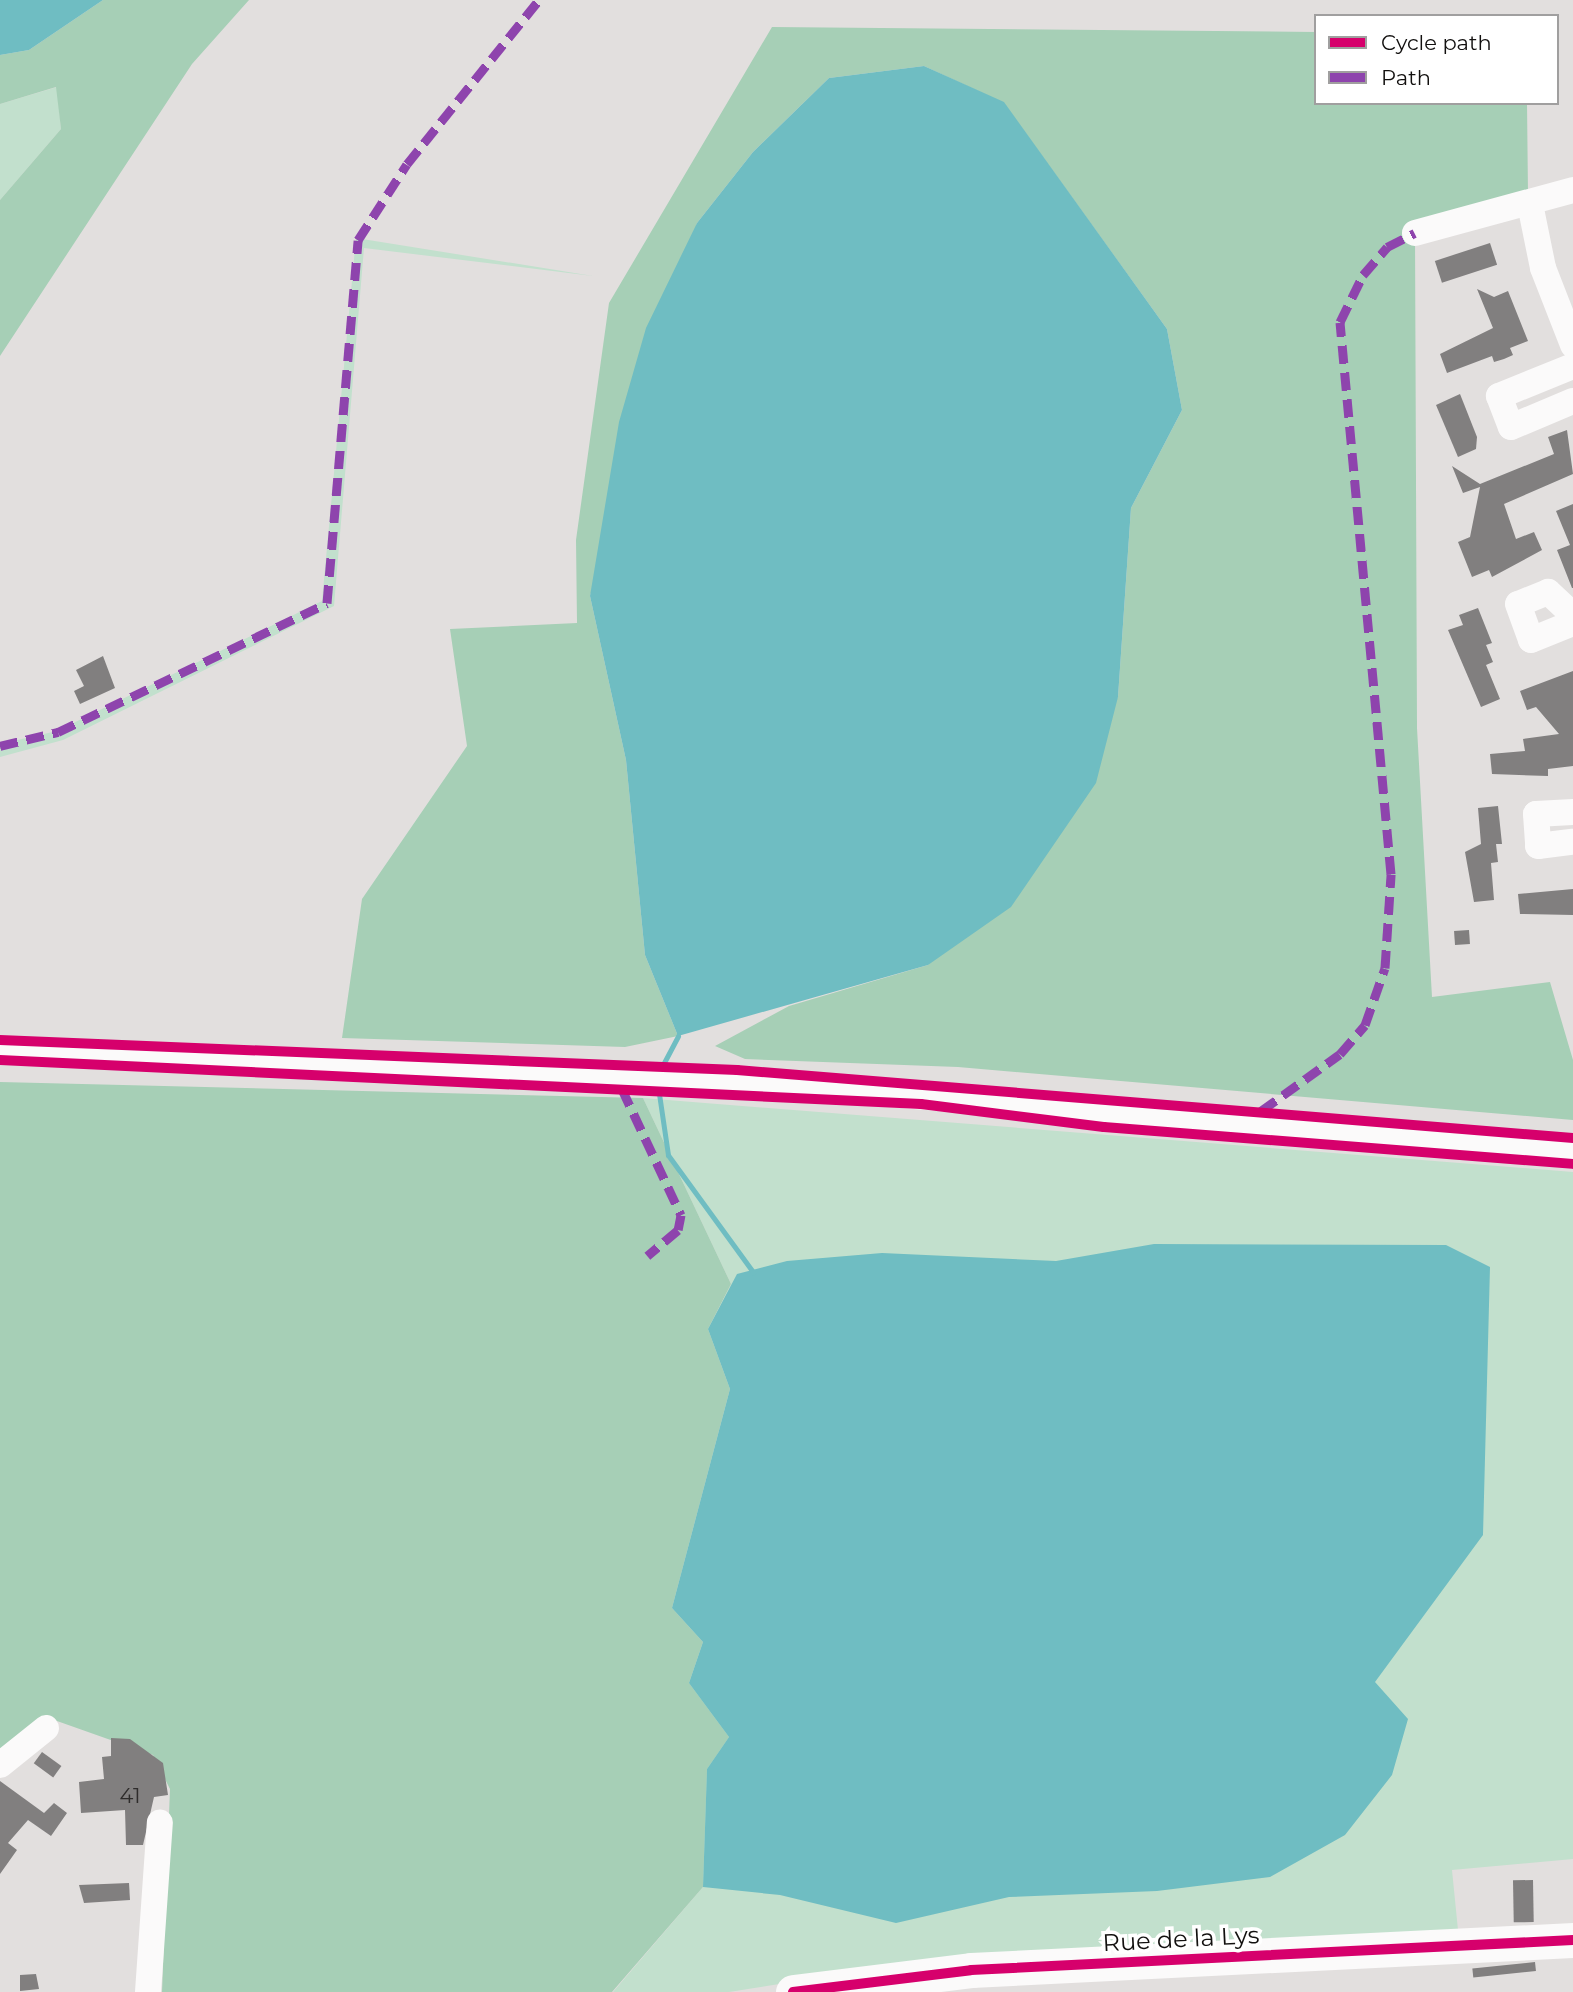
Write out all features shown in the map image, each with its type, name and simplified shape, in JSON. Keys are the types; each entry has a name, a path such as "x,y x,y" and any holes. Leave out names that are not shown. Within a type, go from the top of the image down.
{"main road":[{"name":"Rue de la Lys","path":"793,1992 971,1970 1573,1940"}],"street":[{"path":"1415,233 1530,204 1573,190"},
{"path":"1530,204 1544,268 1573,345"},
{"path":"1573,366 1499,396 1511,427 1573,401"},
{"path":"1573,615 1548,592 1518,604 1531,640 1573,623"},
{"path":"1573,812 1536,814 1538,846 1573,842"},
{"path":"0,1049 691,1081 1573,1150"},
{"path":"0,1765 46,1728"},
{"path":"148,1992 160,1822"}],"green space":[{"path":"103,0 249,0 192,64 0,356 0,200 61,129 56,87 0,104 0,55 29,50"},
{"path":"772,27 1314,32 1314,105 1527,105 1528,194 1415,233 1417,728 1432,997 1550,982 1573,1060 1573,1120 958,1067 745,1059 715,1046 789,1006 928,965 1118,697 1131,508 1182,410 1167,329 1004,103 924,66 829,78 753,152 697,223 590,596 626,760 645,955 678,1036 625,1047 342,1038 362,899 467,746 450,629 577,623 576,540 609,303"},
{"path":"57,87 61,129 0,200 0,104"},
{"path":"356,238 593,276 364,248 334,606 63,740 0,757 0,744 57,731 322,601"},
{"path":"0,1082 643,1098 731,1284 708,1329 730,1389 672,1608 703,1642 689,1683 729,1737 707,1769 703,1887 612,1992 162,1992 170,1789 153,1755 57,1721 27,1737 0,1765"},
{"path":"643,1098 1573,1172 1573,1859 1452,1870 1459,1940 817,1978 729,1992 613,1992 703,1887 689,1683 703,1642 672,1608 730,1389 708,1329 731,1284"}],"water":[{"path":"0,0 103,0 29,50 0,55"},
{"path":"924,66 1004,102 1167,329 1182,410 1131,508 1118,697 1096,783 1011,907 928,965 678,1036 645,955 626,760 590,596 619,422 646,328 697,223 753,152 829,78"},
{"path":"1154,1244 1446,1245 1490,1267 1483,1535 1375,1682 1408,1719 1392,1775 1345,1835 1270,1877 1157,1891 1009,1897 896,1923 780,1895 703,1887 707,1769 729,1737 689,1683 703,1642 672,1608 730,1389 708,1329 737,1274 787,1261 882,1253 1056,1261"}],"building":[{"path":"1490,243 1497,265 1442,283 1435,261"},
{"path":"1477,289 1494,297 1508,291 1528,341 1510,348 1513,355 1504,359 1494,362 1492,356 1447,373 1440,354 1493,328"},
{"path":"1460,394 1477,437 1476,449 1458,457 1436,405"},
{"path":"1567,430 1573,474 1504,504 1516,539 1534,532 1542,550 1492,577 1489,570 1472,577 1458,542 1470,537 1480,487 1463,493 1452,466 1480,484 1554,454 1548,437"},
{"path":"1573,504 1572,588 1557,550 1570,545 1556,511"},
{"path":"1478,608 1492,643 1486,645 1493,662 1486,665 1500,699 1481,707 1448,630 1463,625 1459,615"},
{"path":"103,656 115,688 80,704 74,691 84,686 76,670"},
{"path":"1573,671 1573,766 1548,769 1548,776 1492,774 1490,754 1525,751 1523,739 1559,734 1536,707 1527,710 1520,691"},
{"path":"1498,806 1502,844 1496,844 1498,862 1491,863 1494,900 1474,902 1465,852 1481,844 1478,808"},
{"path":"1573,889 1573,915 1520,914 1518,894"},
{"path":"1469,930 1470,944 1455,945 1454,931"},
{"path":"111,1738 130,1739 163,1763 168,1795 154,1797 143,1845 126,1845 125,1810 81,1813 79,1782 104,1779 102,1757 111,1756"},
{"path":"42,1752 61,1766 53,1777 34,1763"},
{"path":"0,1781 44,1813 54,1803 67,1813 51,1836 28,1820 8,1843 17,1850 0,1874"},
{"path":"1513,1880 1533,1880 1534,1922 1514,1922"},
{"path":"129,1883 130,1900 84,1903 79,1885"},
{"path":"1535,1962 1536,1971 1473,1978 1472,1969"},
{"path":"36,1974 39,1989 20,1991 20,1975"}],"waterway":[{"path":"658,1074 678,1036"},
{"path":"658,1087 668,1155 753,1272"}],"marked path":[{"path":"0,746 58,732 327,603 358,240 407,164 539,0"},
{"path":"1261,1111 1340,1054 1365,1025 1385,968 1391,874 1340,322 1363,275 1387,247 1415,233"},
{"path":"622,1089 681,1215 678,1230 647,1256"}],"cycle path":[{"path":"0,1040 737,1070 1573,1138"},
{"path":"0,1060 921,1104 1104,1127 1573,1164"},
{"path":"793,1992 971,1970 1573,1940"}]}
